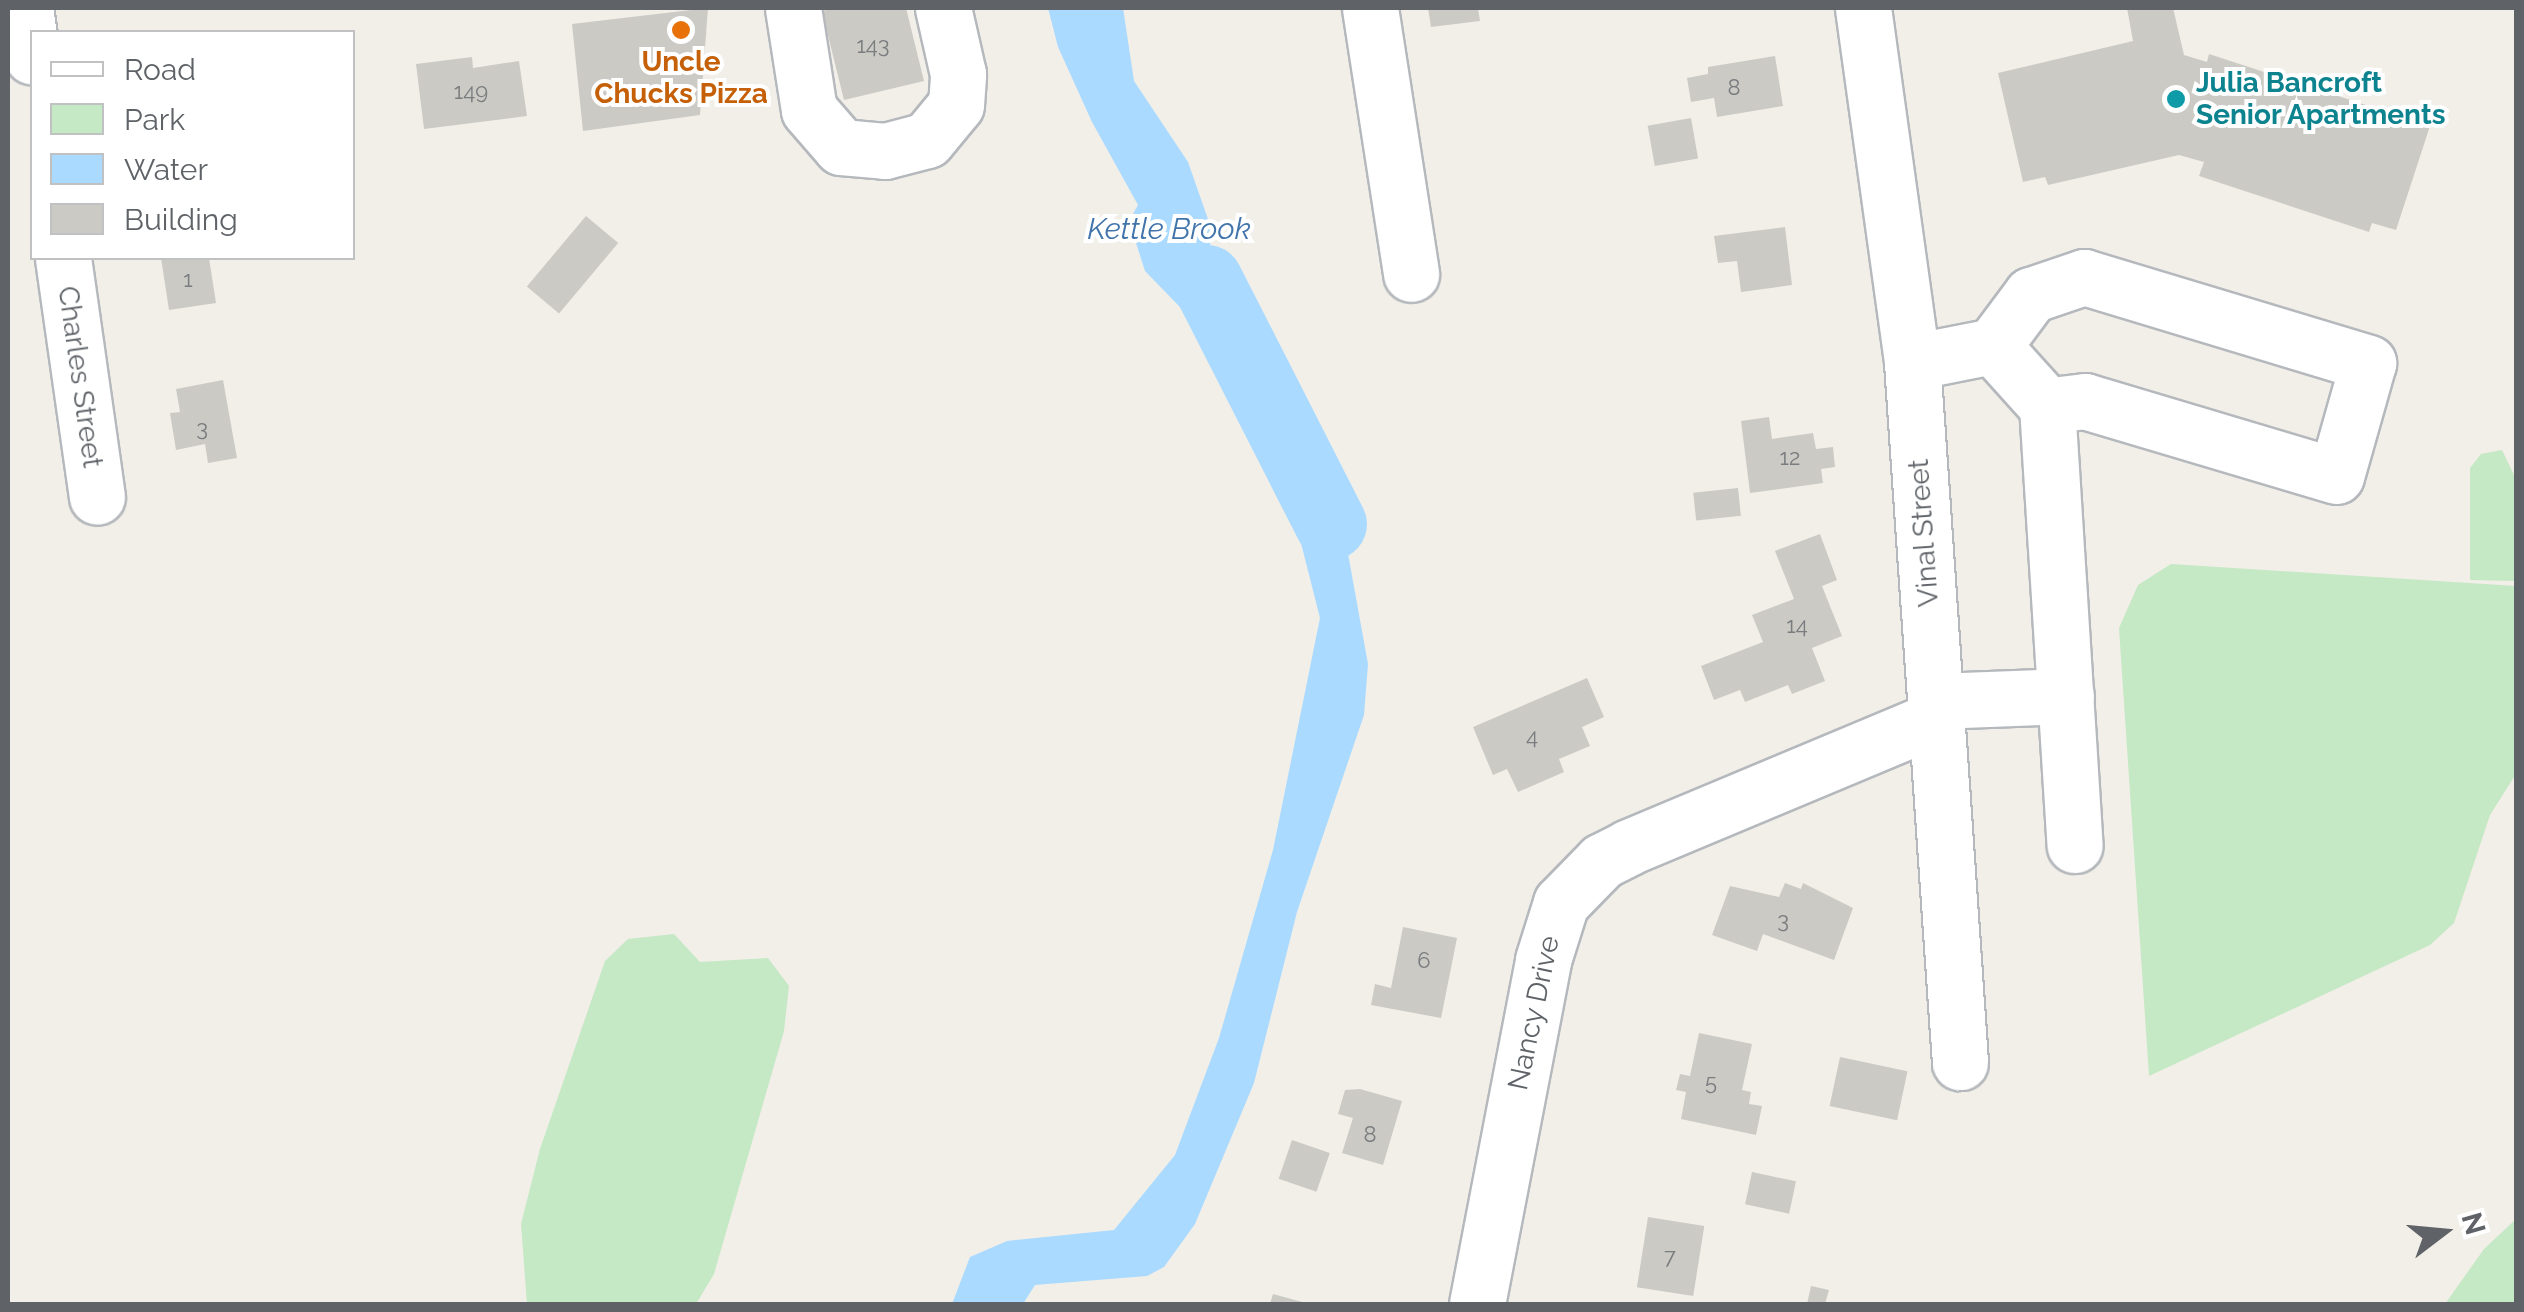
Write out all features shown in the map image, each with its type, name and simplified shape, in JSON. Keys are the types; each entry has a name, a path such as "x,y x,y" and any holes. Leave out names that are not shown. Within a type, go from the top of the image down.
{"street":[{"path":"24,8 30,44"},
{"path":"794,8 809,110 841,147 885,150 928,140 956,106 958,74 943,8"},
{"path":"1370,8 1411,274"},
{"name":"Vinal Street","path":"1863,8 1912,362 1960,1062"},
{"name":"Charles Street","path":"63,260 97,497"},
{"path":"1912,362 1993,346 2031,295 2084,277 2368,364 2336,476 2085,401 2047,406"},
{"path":"1993,346 2047,406 2075,845"},
{"path":"1937,709 2066,696"},
{"name":"Nancy Drive","path":"1476,1304 1543,960 1560,903 1602,861 1629,847 1937,709"}],"green space":[{"path":"2502,450 2516,479 2516,581 2470,580 2470,468 2481,454"},
{"path":"2171,564 2516,586 2516,774 2490,815 2454,923 2430,945 2149,1076 2119,628 2138,585"},
{"path":"674,934 700,962 768,958 789,986 784,1031 714,1274 696,1304 527,1304 521,1224 540,1149 605,961 628,939"},
{"path":"2516,1219 2516,1304 2445,1304 2484,1249"}],"water":[{"name":"Kettle Brook","path":"1048,8 1123,8 1134,81 1188,162 1209,222 1212,273 1248,362 1343,526 1368,664 1364,715 1297,912 1254,1083 1195,1224 1164,1267 1147,1276 1035,1285 1023,1304 952,1304 970,1257 1007,1241 1114,1230 1175,1155 1219,1038 1273,850 1320,618 1286,484 1239,409 1207,335 1145,271 1129,221 1138,205 1092,122 1058,47"}],"building":[{"path":"708,8 700,115 583,131 572,24"},
{"path":"906,8 924,81 844,100 822,11"},
{"path":"1428,8 1478,8 1480,21 1431,27"},
{"name":"Julia Bancroft Senior Apartments","path":"2127,8 2173,8 2184,55 2207,62 2209,54 2430,126 2396,230 2372,223 2369,232 2199,176 2204,162 2179,155 2048,185 2045,177 2023,182 1998,73 2133,41"},
{"path":"1775,56 1783,106 1717,117 1714,98 1691,102 1687,78 1708,74 1708,67"},
{"path":"472,57 473,68 519,61 527,116 424,129 416,64"},
{"path":"1691,118 1698,158 1655,166 1648,126"},
{"path":"586,216 618,243 559,313 527,286"},
{"path":"1785,227 1792,285 1741,292 1737,261 1718,263 1714,236"},
{"path":"161,260 209,260 216,303 169,310"},
{"path":"223,380 237,458 208,463 205,444 176,450 170,413 180,412 176,389"},
{"path":"1769,417 1772,439 1813,433 1816,449 1833,447 1835,467 1821,469 1823,483 1750,493 1741,421"},
{"path":"1738,488 1741,516 1696,521 1693,493"},
{"path":"1820,534 1837,580 1822,586 1842,636 1812,648 1825,681 1792,694 1788,685 1745,702 1740,690 1714,700 1701,666 1763,642 1752,615 1794,599 1775,551"},
{"path":"1587,678 1604,717 1582,727 1590,746 1559,759 1564,772 1518,792 1507,769 1493,775 1473,727"},
{"path":"1785,883 1801,889 1803,883 1853,908 1834,960 1763,934 1757,951 1712,935 1730,886 1779,897"},
{"path":"1403,927 1457,938 1441,1018 1371,1005 1375,984 1391,988"},
{"path":"1699,1033 1752,1044 1742,1090 1751,1092 1749,1104 1762,1106 1756,1135 1681,1119 1686,1092 1676,1090 1680,1074 1690,1076"},
{"path":"1840,1057 1907,1071 1897,1120 1830,1106"},
{"path":"1360,1089 1402,1101 1383,1165 1342,1153 1353,1118 1338,1114 1345,1090"},
{"path":"1292,1140 1330,1153 1316,1192 1279,1179"},
{"path":"1752,1172 1796,1181 1789,1214 1745,1204"},
{"path":"1648,1217 1704,1226 1693,1296 1637,1287"},
{"path":"1811,1286 1829,1290 1825,1304 1807,1304"},
{"path":"1273,1294 1306,1303 1306,1304 1270,1304"}],"waterway":[{"name":"Kettle Brook","path":"1207,281 1331,524"}],"place":[{"name":"Uncle Chucks Pizza","path":"681,30"},
{"name":"Julia Bancroft Senior Apartments","path":"2176,99"}]}
